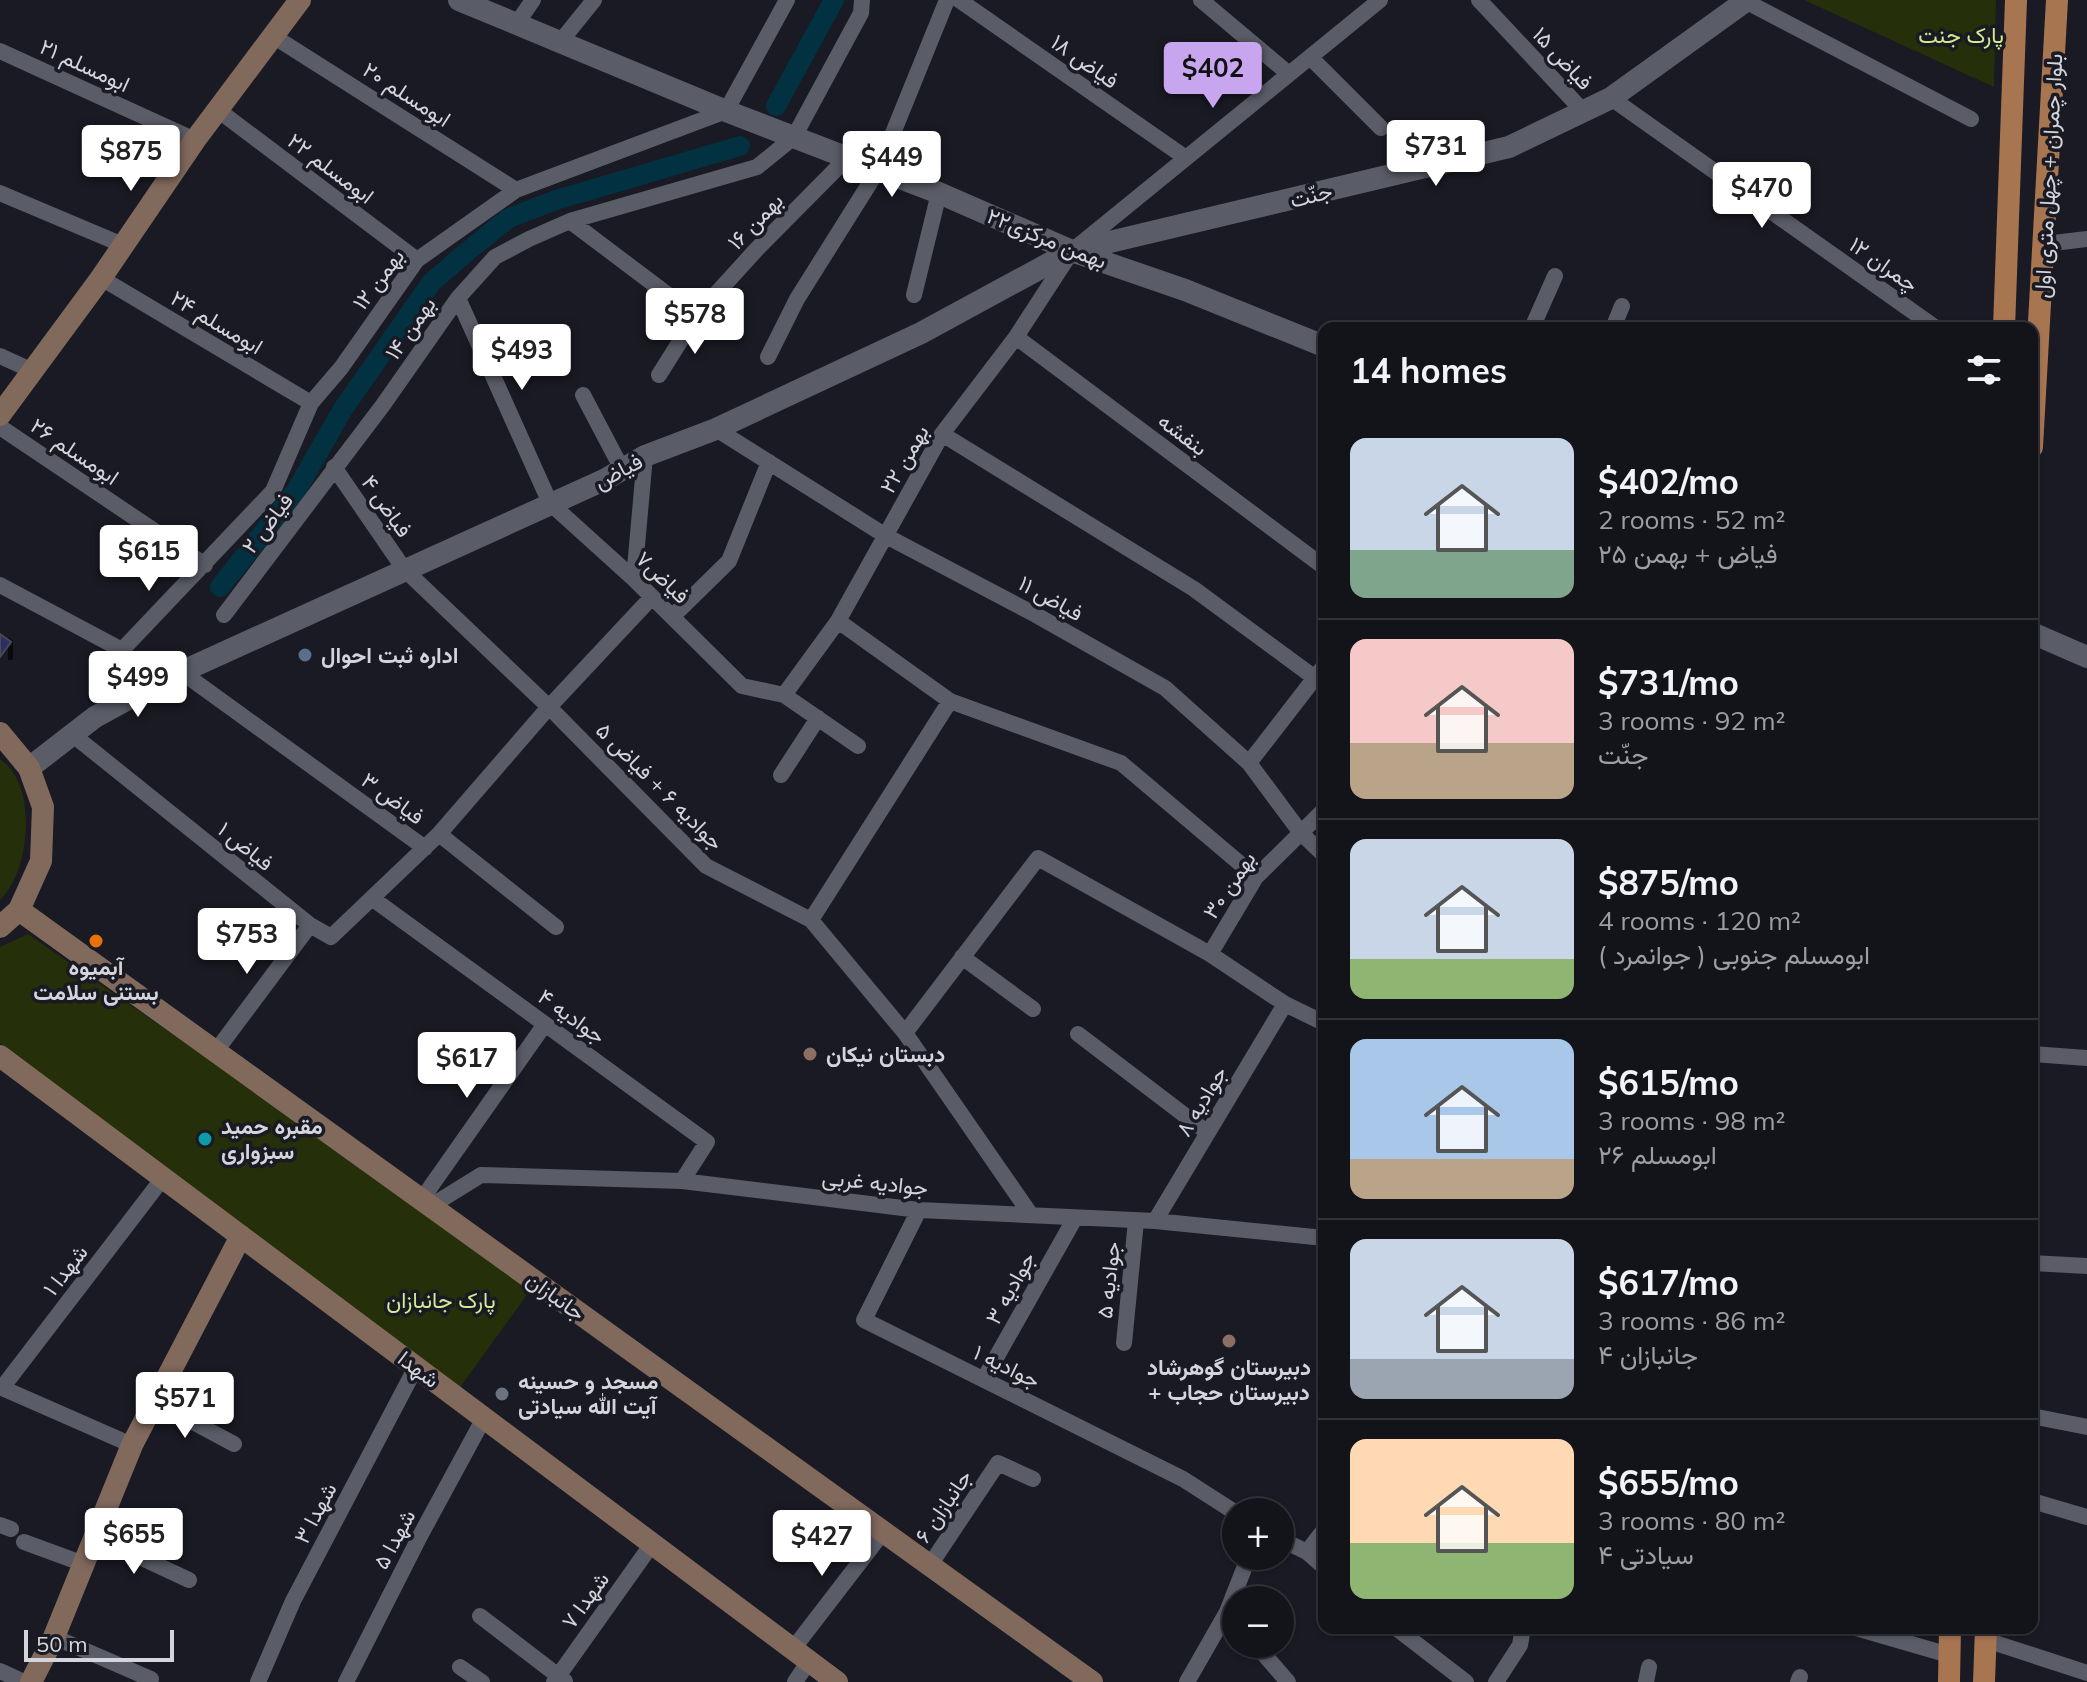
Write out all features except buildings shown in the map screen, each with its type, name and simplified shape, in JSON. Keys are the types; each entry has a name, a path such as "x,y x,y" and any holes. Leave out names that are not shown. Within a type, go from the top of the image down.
{"main road":[{"path":"0,415 101,278 195,140 300,0"},
{"name":"بلوار چمران + چهل متری اول","path":"2004,322 2016,0"},
{"name":"بلوار چمران + چهل متری اول","path":"2038,353 2057,0"},
{"path":"0,733 29,768 43,807 41,861 19,910 0,927"},
{"name":"جانبازان","path":"19,910 1092,1682"},
{"name":"شهدا","path":"0,1056 837,1682"},
{"path":"31,1682 54,1637 132,1445 241,1236"},
{"path":"1949,1682 1950,1634"},
{"path":"1984,1682 1986,1634"}],"street":[{"path":"517,23 533,0"},
{"path":"561,41 594,0"},
{"path":"726,111 787,0"},
{"path":"794,137 861,13 862,0"},
{"path":"768,357 797,299 878,170 947,0"},
{"name":"فیاض ۱۸","path":"959,0 1186,158"},
{"path":"1201,0 1289,74"},
{"name":"بهمن ۲۲","path":"784,695 838,621 942,434 1016,337 1072,251 1380,0"},
{"name":"فیاض ۱۵","path":"1479,0 1583,111"},
{"path":"1744,0 1971,119"},
{"name":"جنّت","path":"1072,251 1509,147 1611,98 1744,0"},
{"name":"۲۲بهمن مرکزی","path":"467,1 726,111 939,193 1072,251 1185,290 1318,344"},
{"name":"ابومسلم ۲۰","path":"273,36 516,190"},
{"name":"ابومسلم ۲۱","path":"0,51 195,140"},
{"path":"1310,57 1381,128"},
{"name":"چمران ۱۲","path":"1611,98 1928,322"},
{"name":"ابومسلم ۲۲","path":"218,110 417,260"},
{"name":"بهمن ۱۲","path":"0,585 122,650 273,491 311,403 341,368 417,260 516,190 726,111"},
{"name":"بهمن ۱۴","path":"316,495 458,298 495,257 570,221 757,167 794,137"},
{"name":"بهمن ۱۶","path":"659,375 696,316 847,158"},
{"path":"0,193 123,245"},
{"path":"914,295 939,193"},
{"path":"570,221 696,316"},
{"path":"2045,244 2087,239"},
{"name":"فیاض","path":"29,768 95,717 159,682 623,471 645,456 716,429 921,333 1072,251"},
{"path":"1535,322 1555,276"},
{"name":"ابومسلم ۲۴","path":"101,278 311,403"},
{"path":"458,298 550,503"},
{"path":"1615,322 1622,306"},
{"name":"بنفشه","path":"1016,337 1318,563"},
{"path":"0,356 33,371"},
{"path":"583,395 623,471"},
{"name":"ابومسلم ۲۶","path":"0,427 205,565"},
{"name":"فیاض ۱۱","path":"716,429 886,536 1165,688 1249,763 1301,833 1318,849"},
{"path":"942,434 1194,589 1318,671"},
{"path":"634,579 645,456"},
{"path":"672,617 729,561 769,462"},
{"name":"فیاض ۴","path":"334,467 404,569"},
{"name":"فیاض ۲","path":"224,615 316,495"},
{"name":"فیاض۷","path":"550,503 634,579 742,686 784,695"},
{"name":"جوادیه ۶ + فیاض ۵","path":"404,569 549,707 706,866 811,920 905,1033 1031,1215"},
{"name":"فیاض ۳","path":"183,673 425,848 549,707 652,597"},
{"path":"838,621 950,701 1121,763 1256,877"},
{"path":"2038,636 2087,657"},
{"path":"1249,763 1318,673"},
{"path":"784,695 858,746"},
{"path":"811,920 950,701"},
{"path":"781,775 818,718"},
{"name":"فیاض ۱","path":"73,735 310,925"},
{"name":"بهمن ۳۰","path":"1210,954 1256,877 1318,816"},
{"path":"439,834 556,927"},
{"path":"216,1051 310,925 331,937 425,848"},
{"path":"905,1033 1038,858 1210,954 1285,1004 1318,1020"},
{"name":"جوادیه ۴","path":"373,899 707,1142 682,1181"},
{"path":"962,957 1033,1009"},
{"name":"جوادیه ۸","path":"1155,1221 1285,1004"},
{"path":"426,1203 545,1024"},
{"path":"1078,1034 1208,1133"},
{"path":"2038,1054 2087,1058"},
{"name":"جوادیه غربی","path":"426,1203 481,1175 682,1181 919,1210 1155,1221 1318,1237"},
{"name":"شهدا ۱","path":"1,1387 163,1178"},
{"name":"جوادیه ۱","path":"919,1210 864,1320 1183,1479 1222,1504"},
{"name":"جوادیه ۳","path":"984,1379 1075,1218"},
{"name":"جوادیه ۵","path":"1124,1343 1136,1221"},
{"path":"2038,1263 2087,1266"},
{"name":"شهدا ۳","path":"258,1682 293,1601 416,1367"},
{"path":"1,1387 132,1445"},
{"path":"154,1401 234,1444"},
{"path":"2038,1417 2087,1427"},
{"name":"شهدا ۵","path":"346,1682 484,1418"},
{"name":"جانبازان ۶","path":"930,1565 998,1463 1033,1479"},
{"path":"2038,1503 2087,1517"},
{"path":"795,1682 801,1655 883,1532"},
{"path":"95,1536 189,1580"},
{"path":"1307,1552 1318,1538"},
{"path":"24,1542 84,1564"},
{"name":"شهدا ۷","path":"559,1680 652,1544"},
{"path":"1294,1546 1318,1562"},
{"path":"480,1616 559,1680"},
{"path":"1187,1682 1222,1631"},
{"path":"1404,1634 1466,1682"},
{"path":"1496,1682 1520,1645 1522,1634"},
{"path":"1877,1634 1949,1655"},
{"path":"1986,1634 2087,1673"},
{"path":"54,1637 151,1679"},
{"path":"1267,1658 1288,1682"},
{"path":"460,1667 482,1682"},
{"path":"0,1671 24,1682"}],"green space":[{"name":"پارک جنت","path":"1804,0 1996,0 1994,87"},
{"path":"0,759 12,770 20,786 26,820 17,873 0,900"},
{"name":"پارک جانبازان","path":"28,934 534,1285 456,1393 0,1043 0,947"}],"waterway":[{"path":"776,106 834,0"},
{"path":"220,587 296,491 343,409 431,283 469,250 509,218 556,200 740,146"}],"place":[{"name":"اداره ثبت احوال","path":"305,655"},
{"name":"آبمیوه بستنی سلامت","path":"96,941"},
{"name":"دبستان نیکان","path":"810,1054"},
{"name":"مقبره حمید سبزواری","path":"205,1139"},
{"name":"دبیرستان گوهرشاد + دبیرستان حجاب","path":"1229,1341"},
{"name":"مسجد و حسینه آیت الله سیادتی","path":"502,1394"}]}
